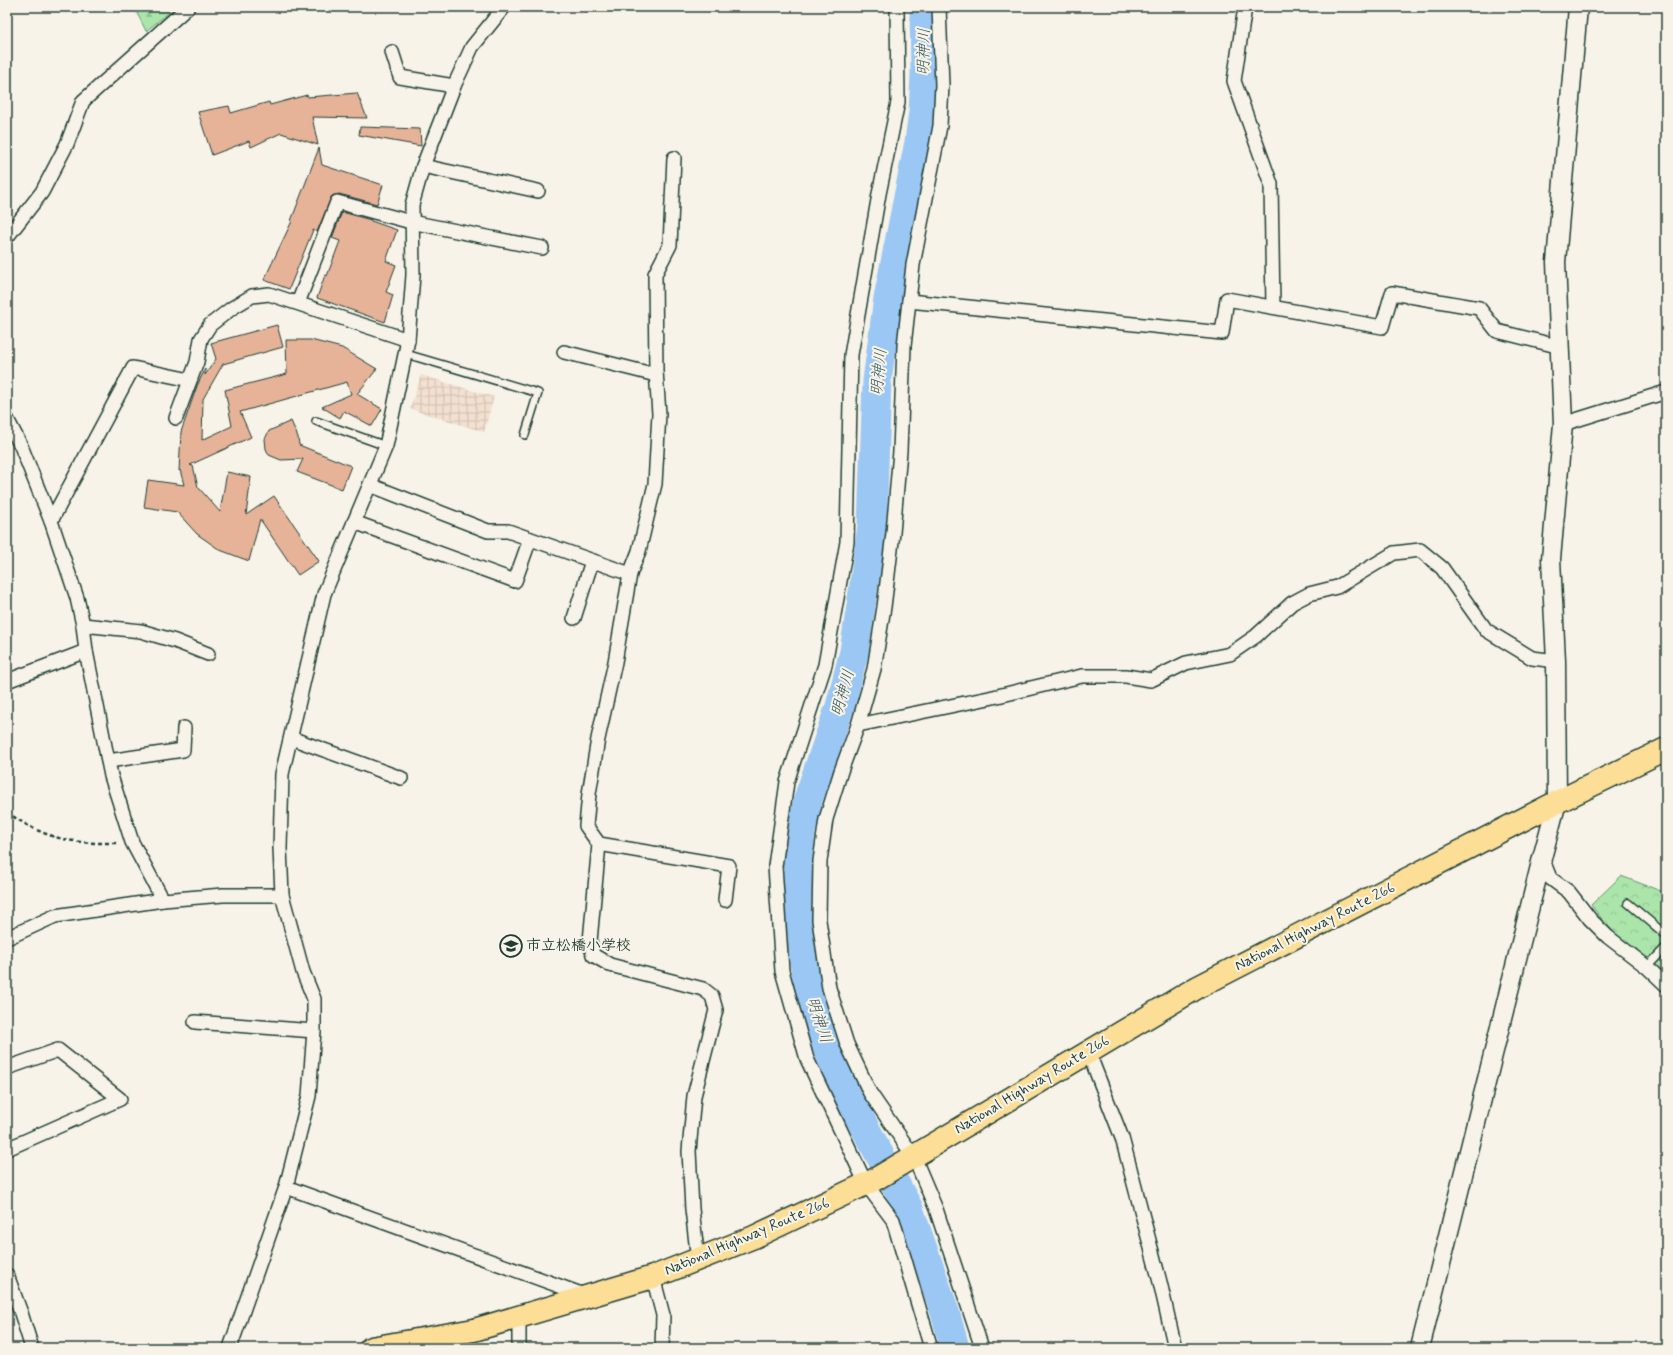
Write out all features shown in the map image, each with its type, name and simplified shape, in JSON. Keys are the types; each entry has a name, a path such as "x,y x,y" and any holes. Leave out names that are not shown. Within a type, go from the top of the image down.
{"highway":[{"name":"National Highway Route 266","path":"371,1348 474,1330 519,1317 654,1277 754,1237 870,1182 1088,1051 1198,987 1557,802 1666,750"}],"street":[{"path":"7,238 42,192 67,144 83,101 188,7"},
{"path":"230,1348 286,1187 308,1096 314,1031 314,999 303,972 282,895 280,848 282,774 324,594 386,446 408,340 413,276 411,222 412,205 423,166 454,86 472,47 504,7"},
{"path":"897,7 898,102 879,194 851,355 847,542 825,665 788,782 774,866 782,971 808,1059 870,1182 893,1220 931,1348"},
{"path":"939,7 942,85 940,126 913,265 904,346 900,451 893,533 884,607 874,668 858,725 841,771 826,819 820,861 819,920 829,988 846,1044 870,1093 936,1209 982,1348"},
{"path":"1245,7 1234,81 1271,184 1274,307"},
{"path":"1420,1348 1557,802 1556,661 1550,559 1563,424 1556,262 1578,7"},
{"path":"392,52 400,77 454,86"},
{"path":"674,158 670,245 655,274 656,375 659,414 655,484 639,552 630,574 615,662 598,739 589,794 586,826 599,844 590,941 593,955 610,965 703,989 712,996 716,1010 694,1096 689,1151 692,1209 698,1260"},
{"path":"423,166 538,191"},
{"path":"298,303 337,202 411,222 542,248"},
{"path":"909,301 1222,333 1227,299 1382,327 1392,293 1479,308 1497,331 1560,347"},
{"path":"176,418 197,362 201,339 210,325 232,308 252,296 268,294 408,340"},
{"path":"564,352 656,375"},
{"path":"51,521 133,368 190,380"},
{"path":"1563,424 1666,392"},
{"path":"7,419 21,446 51,521 77,598 108,761 132,842 163,900"},
{"path":"370,485 488,531 508,531 630,574"},
{"path":"354,522 515,581 530,539"},
{"path":"858,725 989,698 1082,676 1126,676 1151,680 1186,663 1230,654 1256,636 1292,603 1309,594 1337,587 1394,552 1420,550 1442,568 1486,630 1532,658 1556,661"},
{"path":"574,618 592,561"},
{"path":"83,625 141,632 175,641 208,654"},
{"path":"7,681 86,651"},
{"path":"108,761 183,750 184,728"},
{"path":"291,738 401,778"},
{"path":"599,844 729,866 725,900"},
{"path":"1542,858 1550,878 1569,892 1590,919 1608,937 1647,967 1666,985"},
{"path":"7,938 55,916 163,900 223,895 282,895"},
{"path":"195,1022 314,1031"},
{"path":"7,1068 58,1050 120,1099 7,1148"},
{"path":"1088,1051 1122,1138 1160,1282 1175,1348"},
{"path":"286,1187 588,1297"},
{"path":"7,1275 32,1348"},
{"path":"654,1277 663,1315 662,1348"},
{"path":"519,1317 519,1348"}],"lane":[{"path":"406,354 538,393 525,435"},
{"path":"316,421 386,446"},
{"path":"1628,903 1666,935"},
{"path":"1647,967 1666,947"}],"path":[{"path":"7,812 25,825 55,838 93,844 132,842"}],"shaded area":[{"path":"421,375 494,397 484,432 410,409"}],"green space":[{"path":"134,7 176,7 146,31"},
{"path":"1621,876 1666,893 1666,977 1638,951 1612,932 1591,905"}],"building":[{"path":"357,93 367,118 312,117 318,145 281,133 251,147 249,141 212,155 198,112 229,106 231,113 269,102 270,105 307,95 308,97"},
{"path":"360,127 420,129 421,146 359,135"},
{"path":"319,148 322,165 383,185 377,204 339,194 332,196 317,232 313,230 289,289 264,280 292,221"},
{"path":"342,212 371,220 397,230 386,261 396,265 386,292 393,295 385,322 317,298 340,241 332,238"},
{"path":"277,325 283,347 223,364 203,399 202,440 232,426 225,390 287,374 286,340 311,340 342,348 377,369 357,394 382,409 372,426 344,411 340,418 322,407 351,394 347,382 240,412 251,437 190,465 193,466 198,487 220,512 227,472 251,477 246,515 274,496 319,561 298,575 260,519 249,561 220,550 197,534 177,512 144,507 148,480 184,485 180,470 179,471 181,432 197,386 205,369 205,375 216,359 211,343"},
{"path":"291,421 298,437 299,445 351,466 342,489 297,472 303,459 281,460 269,455 266,449 265,439 269,431"}],"waterway":[{"name":"明神川","path":"924,7 925,74 923,112 919,142 888,298 877,381 872,526 862,599 854,652 840,706 808,799 801,831 797,867 802,950 809,990 821,1033 844,1089 909,1209 945,1312 955,1348"}],"place":[{"name":"市立松橋小学校","path":"511,946"}]}
